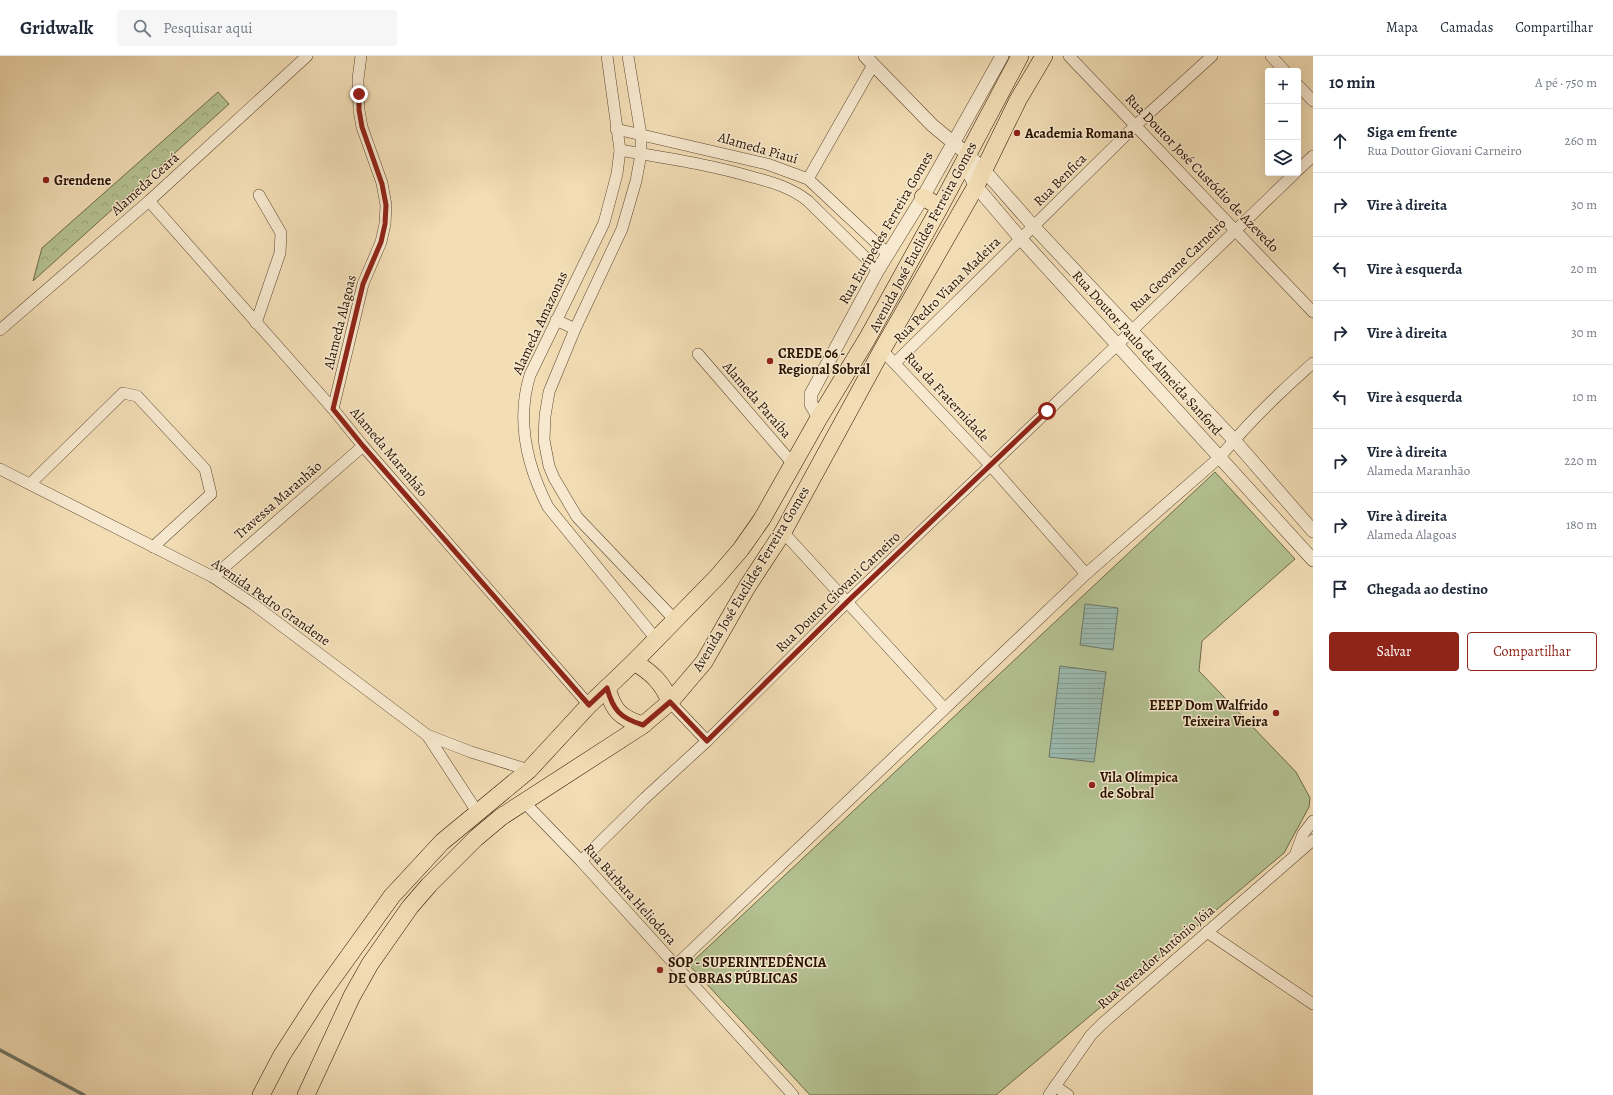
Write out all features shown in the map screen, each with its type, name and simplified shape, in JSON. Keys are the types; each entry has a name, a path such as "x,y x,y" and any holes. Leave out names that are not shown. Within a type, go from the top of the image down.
{"main road":[{"name":"Avenida José Euclides Ferreira Gomes","path":"261,1095 282,1055 320,996 392,896 442,842 529,770 589,705 675,620 741,549 762,519 819,418 867,339 940,207 1020,56"},
{"name":"Avenida José Euclides Ferreira Gomes","path":"306,1095 352,996 370,964 410,907 429,885 476,838 501,817 643,725 670,702 704,662 747,587 783,532 882,350 976,186 1018,100 1044,56"},
{"path":"924,197 940,207"},
{"path":"634,662 656,677 666,692 670,702"},
{"path":"607,688 619,714 629,721 643,725"}],"street":[{"name":"Alameda Ceará","path":"0,330 149,201 307,56"},
{"name":"Alameda Alagoas","path":"333,409 363,284 381,242 386,205 382,184 362,127 359,110 358,79 361,56"},
{"name":"Alameda Amazonas","path":"607,56 620,150 617,174 604,223 534,364 526,389 523,417 524,435 538,488 548,507 656,639"},
{"path":"628,56 642,135 642,154 622,229 575,329 549,392 545,434 546,452 554,478 577,517 675,620"},
{"name":"Rua Eurípedes Ferreira Gomes","path":"819,418 811,404 811,394 878,270 924,197 953,142 1002,56"},
{"name":"Rua Doutor José Custódio de Azevedo","path":"1069,56 1313,312"},
{"name":"Rua Benfica","path":"1021,239 1136,126 1212,56"},
{"path":"1271,56 1282,68"},
{"path":"808,179 869,60 932,124 953,142"},
{"path":"1301,88 1313,101"},
{"name":"Alameda Piauí","path":"616,129 767,164 808,179 888,254"},
{"name":"Rua Doutor Paulo de Almeida Sanford","path":"953,142 965,159 976,186 1021,239 1313,560"},
{"name":"Alameda Piauí","path":"620,150 722,168 760,179 799,194 878,270"},
{"path":"1301,167 1313,156"},
{"name":"Rua Doutor Paulo de Almeida Sanford","path":"965,159 984,170 1034,227 1234,440 1313,531"},
{"name":"Rua Geovane Carneiro","path":"1117,345 1292,176"},
{"path":"256,323 280,254 281,233 259,195"},
{"name":"Alameda Maranhão","path":"149,201 333,409 363,446 589,705"},
{"name":"Rua Pedro Viana Madeira","path":"895,363 1021,239"},
{"path":"556,320 575,329"},
{"name":"Rua Doutor Giovani Carneiro","path":"581,861 645,798 707,741 847,602 1117,345"},
{"name":"Rua da Fraternidade","path":"882,350 991,466 1086,574"},
{"name":"Alameda Paraíba","path":"698,354 793,464"},
{"path":"675,966 1086,574 1220,457 1234,440 1281,392 1313,363"},
{"path":"30,484 123,394 137,396 205,469 211,494 153,547"},
{"name":"Travessa Maranhão","path":"213,577 363,446"},
{"path":"528,454 546,452"},
{"name":"Avenida Pedro Grandene","path":"0,469 213,577 253,604 427,735 471,752 529,770"},
{"path":"548,507 567,502"},
{"path":"783,532 944,708"},
{"path":"670,702 707,741"},
{"name":"Avenida Pedro Grandene","path":"427,735 478,813"},
{"name":"Rua Bárbara Heliodora","path":"524,802 581,861 793,1095"},
{"name":"Rua Vereador Antônio Jóia","path":"1296,854 1303,834 1313,821"},
{"name":"Rua Vereador Antônio Jóia","path":"1052,1091 1091,1035 1103,1022 1313,840"},
{"path":"1207,932 1313,1004"},
{"path":"1052,1091 1068,1095"}],"green space":[{"path":"218,92 229,104 33,281 42,248"},
{"name":"Vila Olímpica de Sobral","path":"1215,472 1295,559 1202,641 1199,671 1296,772 1310,798 1309,807 1284,853 996,1095 810,1095 689,965"}],"water":[{"path":"1085,604 1118,608 1113,650 1080,645"},
{"path":"1060,666 1106,672 1094,762 1049,757"}],"waterway":[{"path":"0,1050 84,1095"}],"place":[{"name":"Academia Romana","path":"1017,133"},
{"name":"Grendene","path":"46,180"},
{"name":"CREDE 06 - Regional Sobral","path":"770,361"},
{"name":"EEEP Dom Walfrido Teixeira Vieira","path":"1276,713"},
{"name":"Vila Olímpica de Sobral","path":"1092,785"},
{"name":"SOP - SUPERINTEDÊNCIA DE OBRAS PÚBLICAS","path":"660,970"}],"route":[{"path":"359,94 359,110 362,127 374,156 382,184 386,205 385,224 381,242 363,284 333,409 363,446 589,705 607,688 614,707 619,714 629,721 643,725 670,702 707,741 847,602 1047,411"}]}
